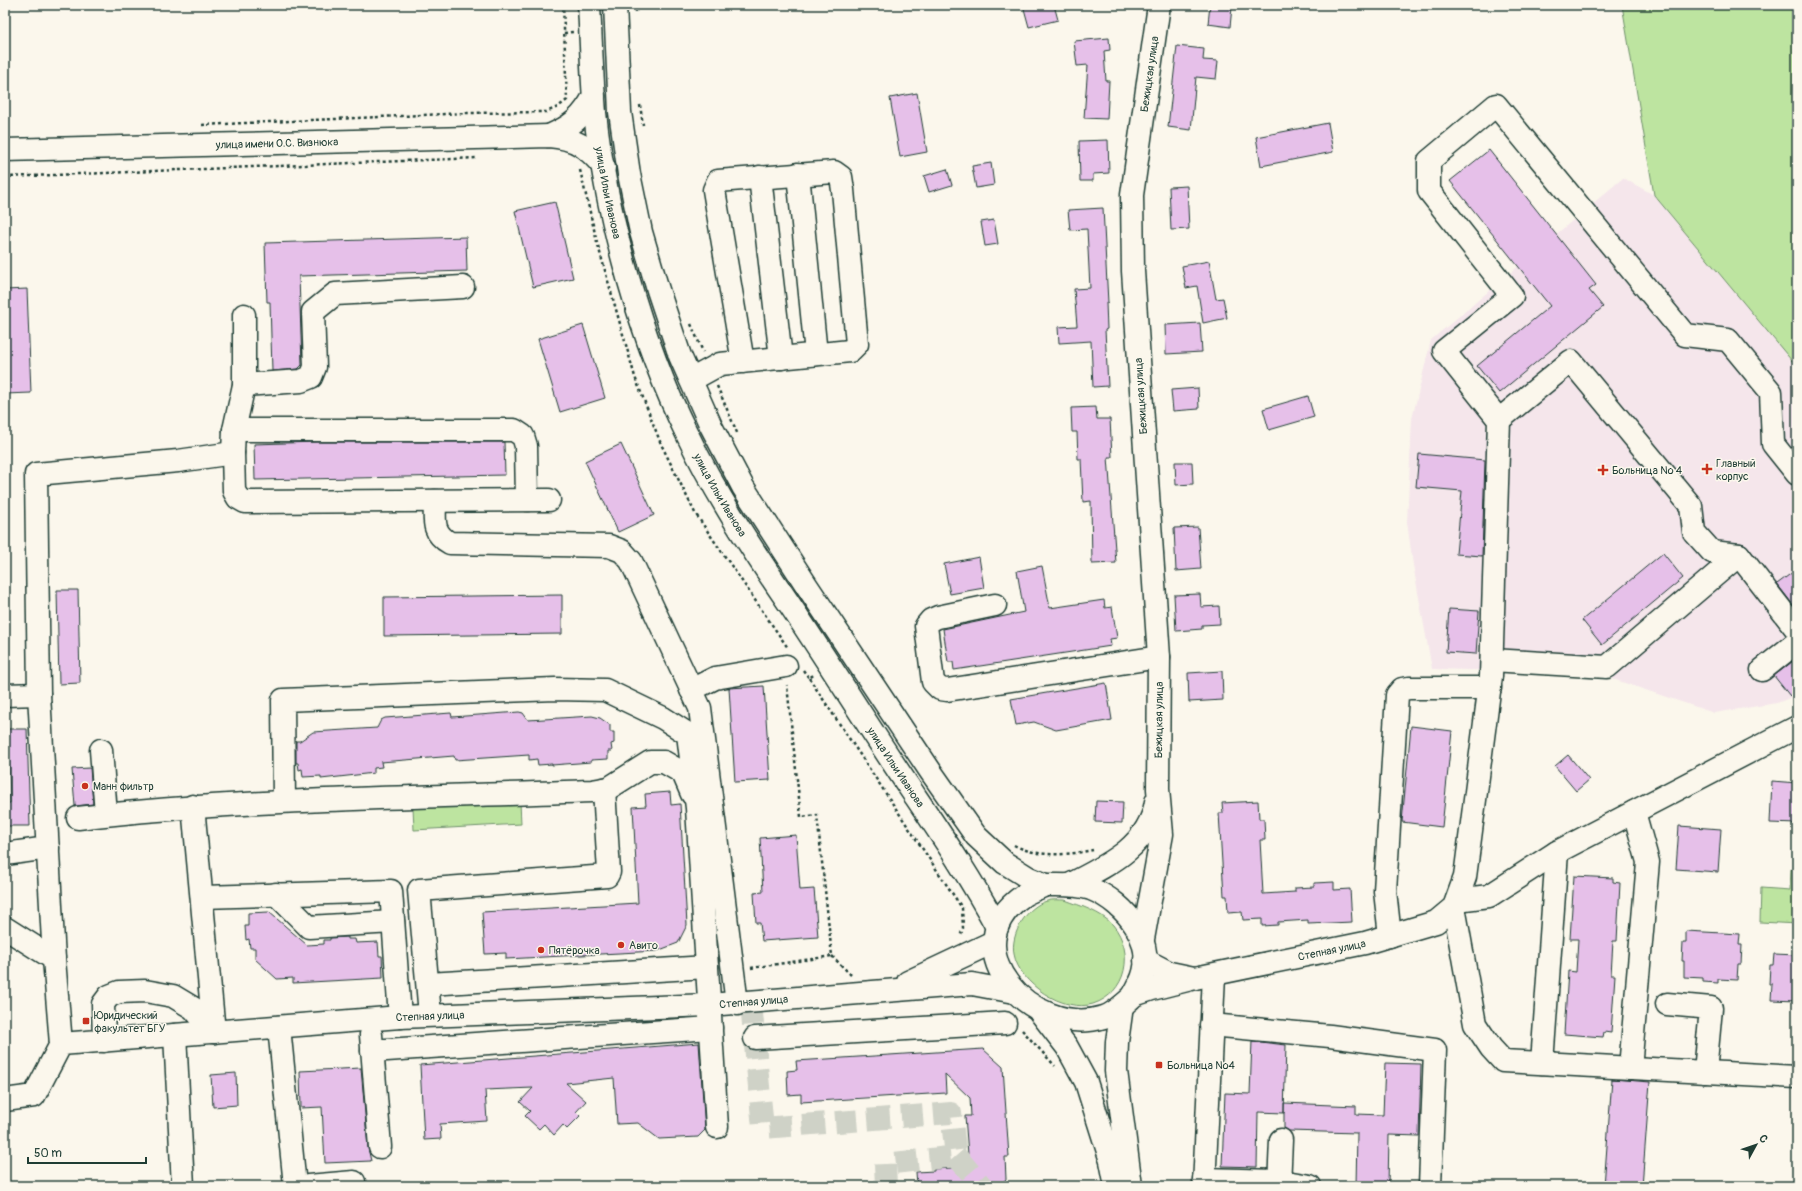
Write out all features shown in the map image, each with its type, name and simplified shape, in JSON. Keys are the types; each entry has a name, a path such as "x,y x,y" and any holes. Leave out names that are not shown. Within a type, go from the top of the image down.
{"main road":[{"name":"улица Ильи Иванова","path":"589,5 594,96 604,167 618,237 635,298 658,368 686,434 721,499 750,546 954,853 995,934"},
{"name":"улица Ильи Иванова","path":"615,5 620,112 629,174 642,232 658,290 680,356 711,426 743,487 930,772 976,836 1005,863 1029,878 1046,885"},
{"name":"Бежицкая улица","path":"1158,789 1159,657 1133,271 1132,195 1159,5"},
{"path":"549,136 577,121 588,109 594,96"},
{"path":"1797,474 1773,444 1772,392 1728,340 1684,335 1496,106 1429,161 1429,191 1512,296 1444,352 1499,420 1490,688 1465,877 1455,904 1475,1024 1491,1048 1503,1061 1797,1077"},
{"name":"улица имени О.С. Визнюка","path":"5,150 549,136 565,137 578,142 604,167"},
{"path":"691,380 720,364 744,362 850,351 857,344 842,177 834,172 718,181 714,190 744,362"},
{"path":"798,174 816,354"},
{"path":"760,177 781,358"},
{"path":"244,384 301,381 311,377 315,367 313,312 335,294 463,287"},
{"path":"244,315 244,384 234,430 233,453 234,491 238,498 245,502 549,500"},
{"path":"1499,420 1571,361 1691,506 1694,532 1712,552 1739,555 1797,630"},
{"path":"234,430 514,430 523,436 526,446 526,500"},
{"path":"5,1100 34,1096 61,1044 54,958 39,694 36,474 178,461 233,453"},
{"path":"435,501 436,529 442,539 450,543 609,546 622,551 631,561 700,708 737,1004"},
{"path":"1492,660 1607,667 1739,555"},
{"path":"996,605 938,617 931,620 926,626 933,682 940,689 947,690 1159,657"},
{"path":"1762,670 1797,642"},
{"path":"691,690 715,678 791,665"},
{"path":"1390,936 1385,891 1397,695 1402,689 1409,688 1490,688"},
{"path":"284,801 283,700 555,689 605,690 663,718 688,734 698,808 717,1127"},
{"path":"5,695 39,694"},
{"path":"1455,904 1489,896 1557,852 1797,727"},
{"path":"101,750 106,814"},
{"path":"78,818 193,806 284,801 592,791 610,788 650,762 664,762 683,772 698,808"},
{"path":"430,1016 419,890 607,876 609,872 604,789"},
{"path":"1069,884 1123,855 1140,840 1154,814 1158,789"},
{"path":"1131,1186 1116,1071 1117,1042 1128,1001 1144,975 1144,949 1162,834 1158,789"},
{"path":"193,806 214,1032"},
{"path":"1630,1068 1648,862 1634,812"},
{"path":"5,854 48,848"},
{"path":"1542,1063 1557,852"},
{"path":"1116,1186 1111,1161 1086,1082 1067,1047 1040,1012 1015,992 1000,970 995,954 995,934 1002,918 1020,898 1046,885 1069,884 1090,889 1104,896 1120,907 1133,922 1144,949 1170,973 1205,976 1212,1025 1204,1182 1310,1186"},
{"path":"202,897 391,891 400,1017"},
{"path":"276,894 309,927 393,922"},
{"name":"Степная улица","path":"1128,1001 1152,989 1205,976 1365,943 1390,936 1436,922 1455,904"},
{"path":"5,928 54,958"},
{"path":"886,991 924,976 995,934"},
{"path":"428,984 707,967"},
{"name":"Степная улица","path":"61,1044 400,1017 737,1004 972,984 1015,992"},
{"path":"104,1041 103,1004 109,996 119,992 145,991 172,996 193,1008 214,1032"},
{"path":"1040,1012 1062,1019 1081,1020 1104,1017 1128,1001"},
{"path":"1667,1004 1711,1008 1705,1072"},
{"path":"370,1020 380,1147"},
{"path":"755,1038 1012,1025"},
{"path":"1212,1025 1330,1036 1434,1050 1430,1186"},
{"path":"279,1027 295,1186"},
{"path":"372,1051 711,1028"},
{"path":"175,1035 183,1186"},
{"path":"1279,1184 1281,1140"},
{"path":"308,1186 354,1182"}],"path":[{"path":"196,125 466,113 546,112 558,107 567,100 563,5"},
{"path":"564,33 591,31"},
{"path":"640,98 643,128"},
{"path":"5,177 483,158"},
{"path":"577,167 581,172 597,242 635,377 661,444 694,512 791,665 809,678 962,908 963,928 959,940"},
{"path":"688,318 739,437"},
{"path":"791,665 801,817 817,815 832,956 851,975 859,976"},
{"path":"809,678 829,665"},
{"path":"1008,841 1019,847 1050,855 1075,854 1097,849"},
{"path":"733,970 832,956"},
{"path":"1012,1025 1034,1041 1058,1071"}],"shaded area":[{"name":"Больница № 4","path":"1623,178 1654,195 1797,367 1797,695 1777,703 1714,713 1595,673 1432,669 1413,565 1407,522 1412,419 1431,340"}],"green space":[{"path":"1622,5 1797,5 1797,367 1654,195"},
{"path":"520,802 521,824 414,830 413,807"},
{"path":"1791,869 1797,869 1797,924 1760,922 1761,888 1790,890"},
{"path":"1065,900 1103,916 1113,925 1120,936 1124,947 1124,970 1120,981 1114,991 1105,999 1093,1004 1081,1006 1069,1004 1044,994 1024,976 1014,954 1013,946 1017,930 1027,915 1040,904 1047,901"}],"building":[{"path":"1023,5 1054,5 1058,20 1029,27"},
{"path":"1210,5 1232,7 1230,27 1208,24"},
{"path":"1109,38 1110,50 1104,51 1106,81 1109,81 1107,119 1084,118 1088,65 1077,66 1074,41"},
{"path":"1177,46 1204,49 1203,60 1218,61 1216,79 1196,77 1191,130 1168,127"},
{"path":"917,93 927,152 900,157 890,98"},
{"path":"1328,123 1333,152 1261,166 1256,137"},
{"path":"1108,140 1109,173 1093,174 1093,181 1080,181 1079,141"},
{"path":"1489,150 1596,285 1589,290 1603,307 1499,393 1477,366 1550,306 1450,181"},
{"path":"991,163 994,185 976,188 972,166"},
{"path":"947,169 952,185 929,192 924,176"},
{"path":"1187,186 1189,229 1171,230 1169,187"},
{"path":"555,202 573,278 533,287 515,211"},
{"path":"1103,208 1108,303 1106,303 1107,329 1105,330 1108,386 1093,387 1091,341 1059,343 1058,327 1077,326 1074,289 1090,288 1087,229 1070,230 1068,210"},
{"path":"994,220 998,244 985,246 981,222"},
{"path":"466,237 467,271 299,276 302,365 298,369 272,371 270,302 267,302 265,243"},
{"path":"1209,261 1216,299 1223,298 1227,318 1203,323 1197,286 1186,288 1182,266"},
{"path":"27,289 31,393 5,394 5,290"},
{"path":"1200,323 1202,352 1166,354 1165,325"},
{"path":"583,325 605,398 560,412 538,339"},
{"path":"1198,388 1199,409 1173,411 1171,390"},
{"path":"1308,396 1314,417 1269,430 1263,409"},
{"path":"1096,407 1097,419 1110,419 1112,457 1108,457 1116,563 1092,564 1091,501 1083,502 1081,459 1078,459 1077,432 1072,432 1071,408"},
{"path":"317,442 504,442 505,475 255,480 254,444"},
{"path":"621,444 654,515 618,532 585,461"},
{"path":"1419,454 1485,460 1482,556 1456,554 1462,491 1416,487"},
{"path":"1175,462 1192,462 1193,484 1176,485"},
{"path":"1198,527 1201,569 1176,571 1174,528"},
{"path":"1663,553 1683,578 1602,645 1582,620"},
{"path":"979,557 984,588 950,594 944,564"},
{"path":"1042,566 1050,608 1104,600 1105,608 1112,607 1117,638 1110,639 1111,646 954,670 953,662 948,662 943,629 1024,612 1017,571"},
{"path":"1797,569 1797,610 1777,584"},
{"path":"57,590 78,590 80,683 59,684"},
{"path":"1200,594 1201,607 1219,606 1220,624 1202,625 1202,629 1176,631 1174,595"},
{"path":"562,595 562,634 384,636 384,597"},
{"path":"1449,609 1479,611 1476,654 1446,652"},
{"path":"1797,658 1797,691 1790,696 1774,676"},
{"path":"1222,671 1223,700 1189,702 1188,673"},
{"path":"1106,683 1112,720 1056,730 1034,722 1016,725 1011,699"},
{"path":"764,686 770,780 735,782 729,688"},
{"path":"519,712 523,713 528,720 592,716 600,718 610,725 610,732 614,732 614,743 611,744 612,751 608,751 608,759 552,765 538,765 537,759 529,760 529,755 455,760 454,756 381,762 382,767 374,768 374,773 321,779 321,776 303,777 302,769 299,770 298,763 296,763 296,741 300,741 313,732 377,728 381,720 385,718 451,713 452,717"},
{"path":"1411,726 1452,731 1442,827 1402,822"},
{"path":"8,729 27,729 30,826 5,826 5,803 10,803"},
{"path":"1568,755 1589,780 1576,791 1555,766"},
{"name":"Манн фильтр","path":"90,768 93,804 75,806 72,769"},
{"path":"1772,781 1797,783 1797,824 1770,823"},
{"path":"670,792 671,805 680,804 687,925 678,943 657,951 506,959 506,953 485,954 482,912 638,903 633,807 646,806 645,794"},
{"path":"1096,801 1123,802 1122,823 1095,822"},
{"path":"1258,801 1259,819 1264,819 1265,840 1260,840 1263,894 1295,892 1295,888 1314,887 1314,883 1334,882 1334,890 1350,889 1352,922 1308,924 1308,920 1278,922 1278,925 1262,926 1262,919 1243,920 1242,912 1228,913 1227,896 1224,896 1219,813 1223,813 1222,803"},
{"path":"1679,826 1721,829 1718,872 1676,869"},
{"path":"796,835 800,890 814,889 818,937 762,941 760,923 756,923 754,893 763,892 760,838"},
{"path":"1574,876 1613,878 1613,882 1620,883 1617,941 1613,941 1611,975 1615,975 1611,1033 1604,1032 1603,1037 1564,1034 1568,971 1576,972 1578,939 1570,939"},
{"path":"269,912 307,945 324,944 324,940 330,940 330,938 348,937 348,939 355,939 356,943 378,942 379,956 382,956 383,978 293,983 293,978 277,979 255,959 255,948 250,948 249,939 246,940 245,926 248,926 248,913"},
{"path":"1686,931 1740,934 1739,945 1742,945 1741,964 1738,964 1737,980 1718,979 1718,983 1703,982 1703,978 1684,977 1684,961 1682,961 1683,942 1686,942"},
{"path":"1774,954 1797,955 1797,1001 1771,1000 1772,984 1769,984 1770,965 1773,965"},
{"path":"1252,1041 1286,1045 1284,1113 1258,1112 1257,1167 1222,1166 1225,1093 1250,1094"},
{"path":"699,1043 705,1130 698,1137 659,1139 638,1123 617,1124 614,1078 566,1083 586,1101 576,1112 580,1116 567,1129 563,1125 554,1135 544,1124 539,1129 525,1116 530,1111 520,1102 533,1088 485,1090 487,1121 440,1124 441,1139 424,1140 420,1065"},
{"path":"983,1049 1003,1067 1009,1157 1005,1157 1006,1179 999,1186 917,1186 916,1172 934,1171 934,1169 969,1167 965,1116 971,1116 970,1098 945,1074 946,1093 801,1102 801,1094 788,1095 787,1071 797,1070 796,1061"},
{"path":"1385,1063 1421,1064 1419,1136 1389,1135 1388,1186 1356,1186 1357,1133 1289,1131 1284,1128 1284,1103 1356,1106 1356,1114 1383,1115"},
{"path":"361,1068 368,1148 371,1161 325,1163 322,1107 301,1108 300,1071"},
{"path":"236,1073 237,1105 213,1107 211,1075"},
{"path":"1612,1079 1650,1082 1642,1186 1604,1186"}],"tunnel":[{"path":"751,1003 763,1128 951,1113 956,1156 885,1164 886,1186"},
{"path":"956,1156 982,1186"}],"place":[{"name":"Главный корпус","path":"1707,469"},
{"name":"Больница № 4","path":"1603,470"},
{"name":"Манн фильтр","path":"85,786"},
{"name":"Авито","path":"621,945"},
{"name":"Пятёрочка","path":"541,950"},
{"name":"Юридический факультет БГУ","path":"86,1021"},
{"name":"Больница №4","path":"1159,1065"}]}
